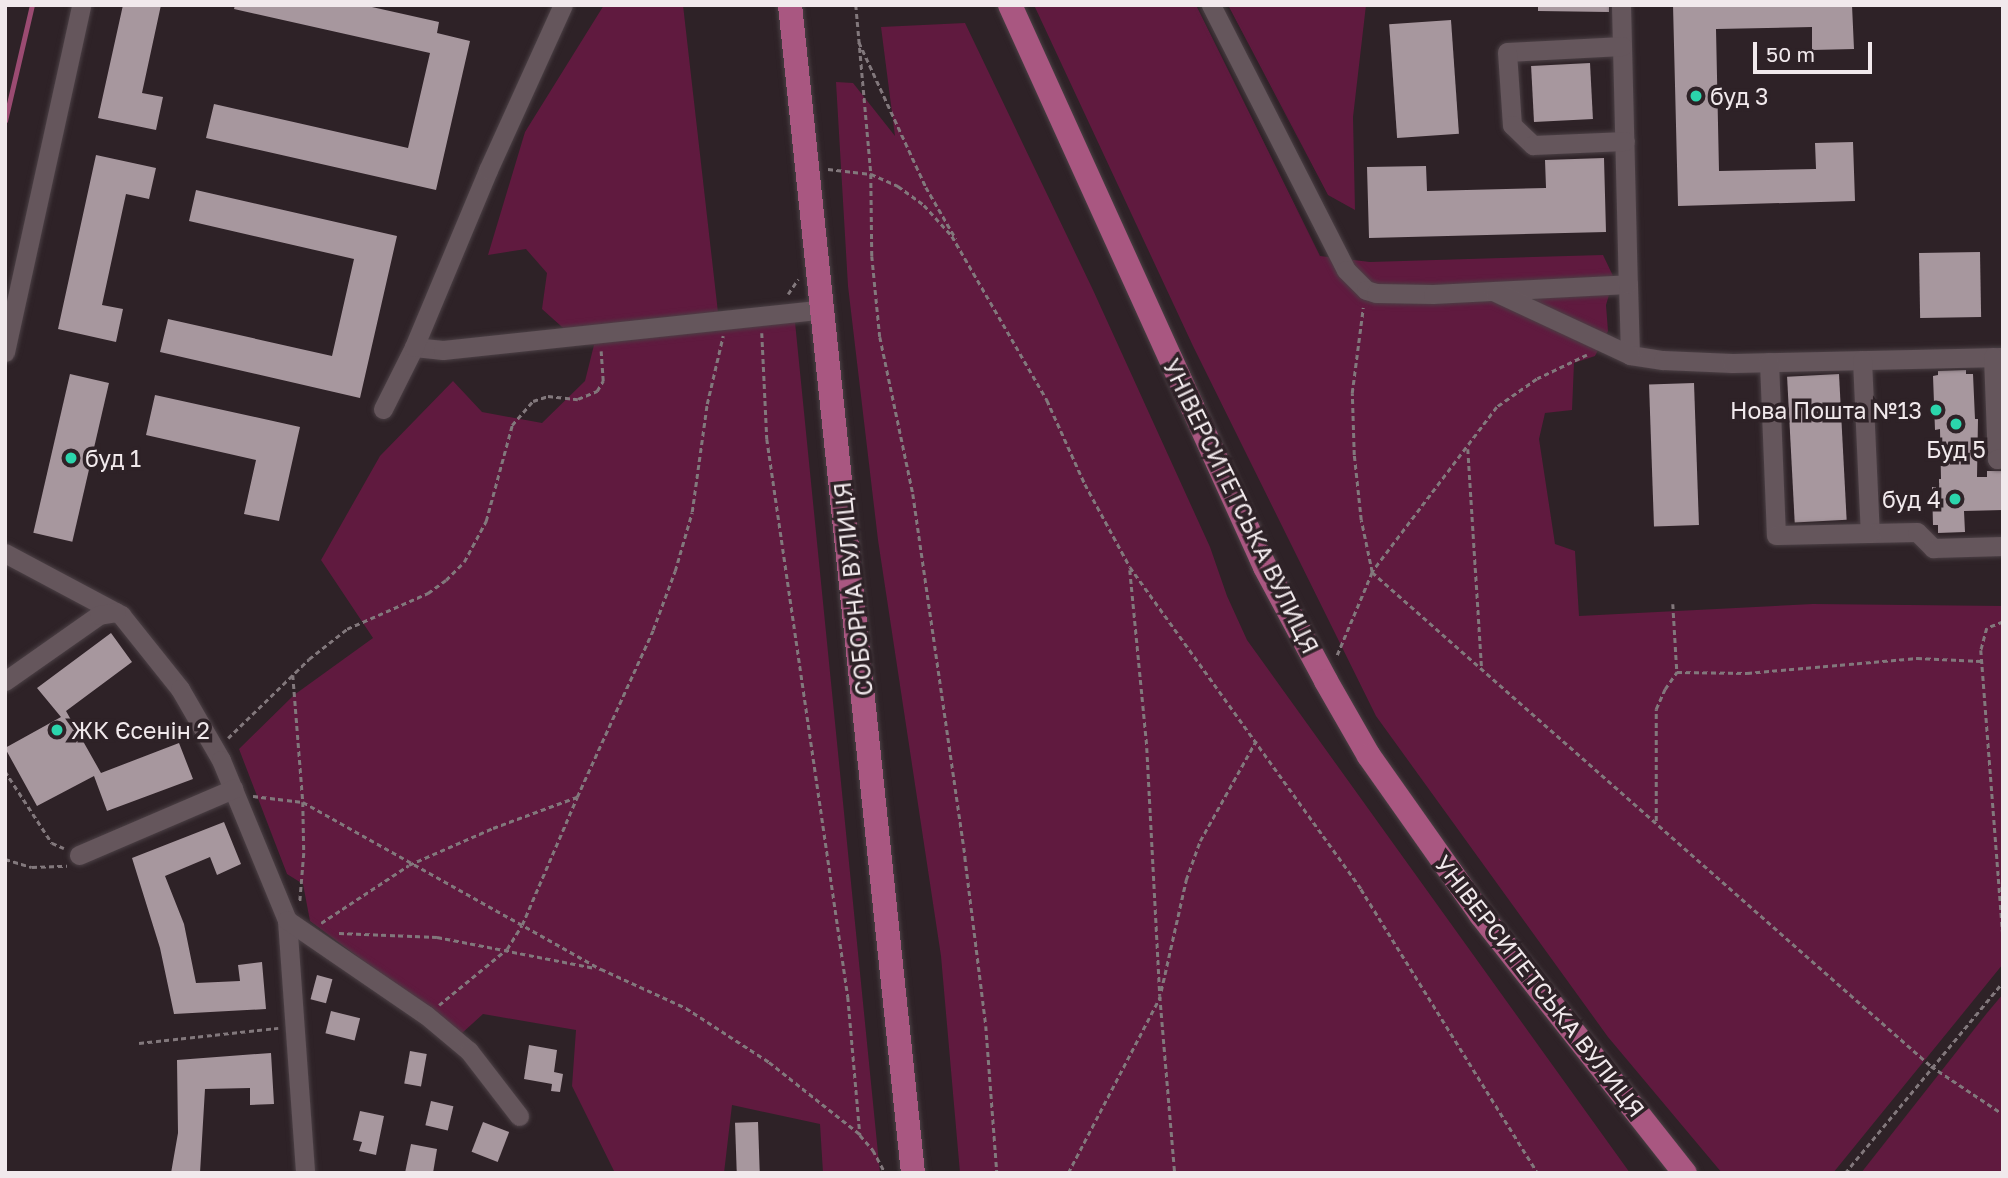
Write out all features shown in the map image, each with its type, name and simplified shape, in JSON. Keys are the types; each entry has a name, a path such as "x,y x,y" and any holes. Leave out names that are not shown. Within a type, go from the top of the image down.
{"main road":[{"name":"СОБОРНА ВУЛИЦЯ","path":"790,5 913,1173"},
{"name":"УНІВЕРСИТЕТСЬКА ВУЛИЦЯ","path":"1010,5 1265,567 1326,681 1369,755 1481,915 1685,1173"}],"street":[{"path":"5,352 81,5"},
{"path":"383,409 414,347 488,170 563,5"},
{"path":"1211,5 1346,270 1366,290 1403,294 1629,284"},
{"path":"1621,5 1630,355"},
{"path":"1622,46 1507,52 1512,125 1533,145 1625,141"},
{"path":"1490,290 1630,355 1696,362 1998,357 1997,458 2003,458"},
{"path":"414,347 443,350 824,309"},
{"path":"1862,360 1870,533"},
{"path":"1769,362 1776,536 1917,532 1933,548 2003,546"},
{"path":"5,553 116,612 180,689 216,751 296,925 295,1027 305,1173"},
{"path":"5,681 99,615 116,612"},
{"path":"77,860 235,791"},
{"path":"296,925 426,1015 470,1051 519,1116"}],"path":[{"path":"856,5 871,174 872,256 880,337 913,494 965,857 986,1026 997,1173"},
{"path":"857,38 926,187 1047,400 1085,484 1130,567 1361,889 1538,1173"},
{"path":"808,167 871,174 898,186 925,205 966,257"},
{"path":"1366,290 1352,393 1357,487 1373,572 1931,1066 2003,1114"},
{"path":"762,315 768,439 848,997 860,1135"},
{"path":"426,1015 507,949 522,925 653,629 675,571 692,512 713,371 727,319"},
{"path":"216,751 293,675 347,629 428,593 464,562 486,521 512,425 533,401 548,396 578,399 597,391 603,382 600,333"},
{"path":"1326,681 1373,572 1488,417 1507,398 1605,344"},
{"path":"1468,447 1482,669"},
{"path":"1130,567 1147,748 1160,996 1175,1173"},
{"path":"1656,823 1657,709 1665,689 1677,672 1673,604"},
{"path":"2003,622 1987,628 1981,661 1987,703 1997,888 2003,937"},
{"path":"1677,672 1747,673 1917,657 1981,661"},
{"path":"293,675 303,802 303,879 296,925"},
{"path":"1068,1173 1160,996 1186,880 1205,832 1256,741"},
{"path":"5,771 52,843 77,860"},
{"path":"235,791 303,802 409,864 601,969 649,989 732,1035 860,1135 873,1150 885,1173"},
{"path":"296,925 409,864 493,828 577,797"},
{"path":"5,859 32,867 77,860"},
{"path":"296,925 396,933 507,949 601,969"},
{"path":"1845,1173 2003,982"},
{"path":"139,1043 295,1027"}],"shaded area":[{"path":"604,5 683,5 720,330 795,322 880,1173 823,1173 820,1124 732,1105 724,1173 614,1171 572,1086 576,1030 483,1014 461,1034 310,921 303,884 287,874 239,749 294,695 373,638 321,560 380,456 453,381 482,412 542,423 585,381 594,345 581,344 542,309 547,273 526,249 488,255 525,132"},
{"path":"1034,5 1196,5 1320,256 1370,262 1603,255 1614,278 1606,305 1608,331 1595,356 1574,363 1572,410 1545,413 1539,439 1555,544 1575,551 1579,616 1813,604 2003,606 2003,964 1833,1173 1722,1173 1608,1037 1376,716 1193,346"},
{"path":"1228,5 1366,5 1353,117 1355,210 1328,195"},
{"path":"965,23 1093,290 1210,547 1227,596 1247,640 1630,1173 960,1173 941,956 878,540 848,286 836,82 853,83 895,136 881,27"},
{"path":"2003,994 2003,1173 1861,1173 1987,1013"}],"building":[{"path":"123,5 161,5 142,93 163,97 156,130 98,118"},
{"path":"235,5 363,5 439,22 437,33 470,41 436,190 206,138 214,104 408,148 430,53 234,9"},
{"path":"1538,5 1609,5 1609,12 1538,11"},
{"name":"буд 3","path":"1673,5 1852,5 1854,49 1812,50 1812,27 1716,29 1719,171 1816,169 1815,143 1853,142 1855,201 1678,206"},
{"path":"1451,20 1459,134 1397,138 1389,24"},
{"path":"1590,63 1593,119 1534,122 1531,66"},
{"path":"96,155 156,168 149,199 126,194 102,305 123,309 116,342 58,329"},
{"path":"1604,158 1606,232 1369,238 1367,167 1426,166 1427,191 1546,188 1545,160"},
{"path":"196,190 397,236 360,398 160,352 168,319 332,356 354,259 189,221"},
{"path":"1980,252 1981,317 1920,318 1919,253"},
{"path":"1966,370 1966,374 1973,374 1975,419 1978,419 1977,477 1987,477 1987,471 2003,471 2003,510 1964,511 1965,532 1938,533 1938,525 1933,525 1932,487 1939,487 1941,479 1940,429 1935,430 1933,376 1938,375 1938,371"},
{"name":"буд 1","path":"70,374 109,383 72,542 33,533"},
{"path":"1839,374 1847,520 1795,523 1787,377"},
{"path":"1694,383 1699,525 1654,526 1649,385"},
{"path":"155,395 300,427 279,521 244,514 256,460 146,435"},
{"name":"ЖК Єсенін 2","path":"111,633 132,662 66,711 101,773 179,743 193,779 107,811 94,776 37,806 5,748 61,717 37,688"},
{"path":"224,822 241,864 217,875 210,857 165,876 184,924 196,983 240,981 238,965 262,962 266,1009 174,1014 160,948 132,858"},
{"path":"317,975 332,979 326,1003 311,999"},
{"path":"331,1011 360,1018 355,1041 325,1033"},
{"path":"529,1045 557,1050 554,1072 563,1074 560,1092 551,1091 552,1084 524,1079"},
{"path":"410,1051 427,1054 421,1086 404,1083"},
{"path":"271,1053 274,1104 250,1105 250,1088 205,1089 200,1173 171,1173 178,1133 177,1060"},
{"path":"431,1101 453,1106 448,1131 425,1125"},
{"path":"360,1111 384,1116 376,1155 359,1151 362,1142 353,1140"},
{"path":"483,1122 509,1132 498,1162 472,1152"},
{"path":"758,1122 760,1173 737,1173 735,1123"},
{"path":"411,1144 437,1149 433,1173 405,1173"}],"waterway":[{"path":"5,121 32,5"}],"place":[{"name":"буд 3","path":"1696,96"},
{"name":"Нова Пошта №13","path":"1936,410"},
{"name":"Буд 5","path":"1956,424"},
{"name":"буд 1","path":"71,458"},
{"name":"буд 4","path":"1955,499"},
{"name":"ЖК Єсенін 2","path":"57,730"}]}
